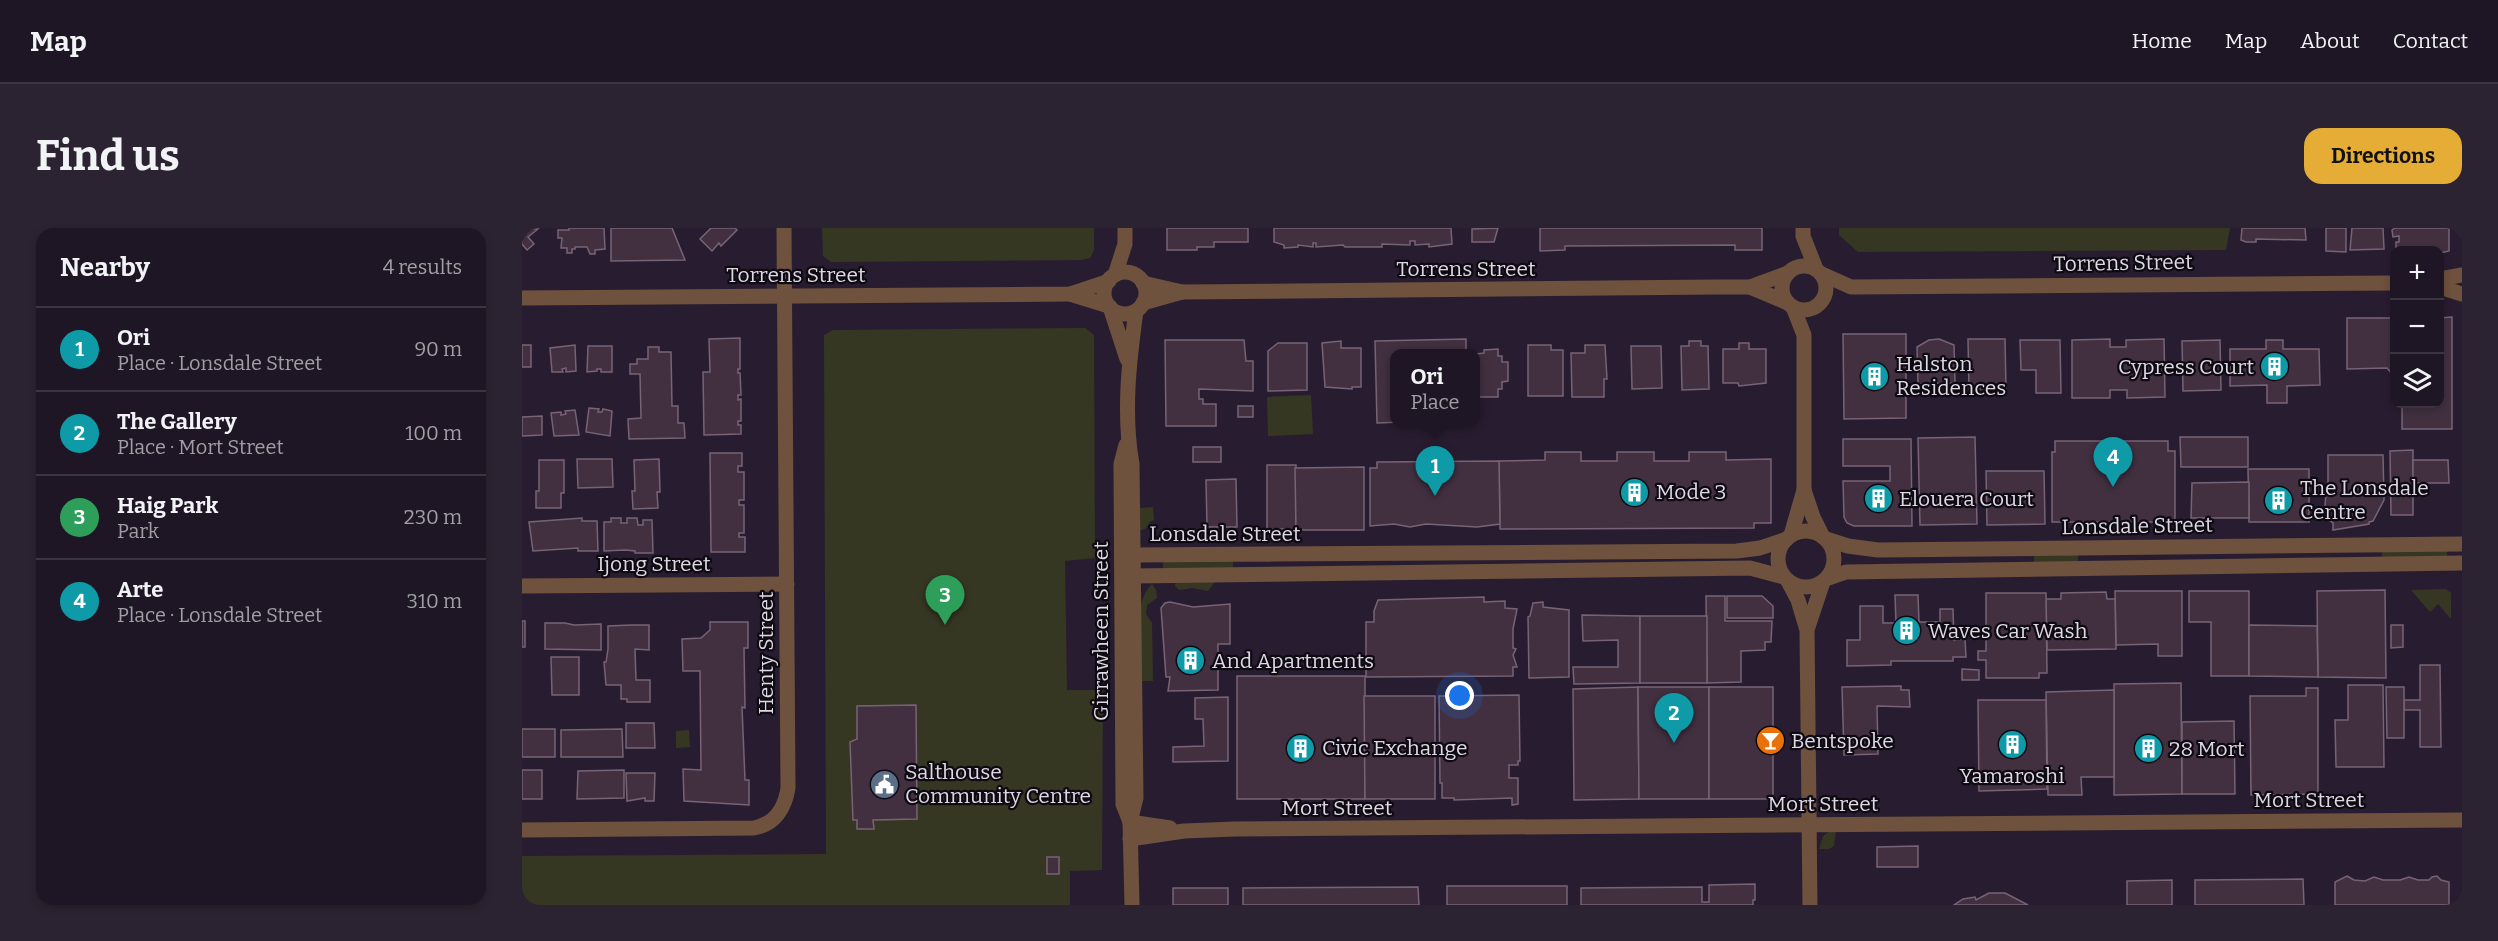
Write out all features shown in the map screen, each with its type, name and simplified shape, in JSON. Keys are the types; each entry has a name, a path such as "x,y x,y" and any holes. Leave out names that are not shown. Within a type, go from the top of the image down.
{"street":[{"name":"Henty Street","path":"522,830 754,828 764,826 772,820 782,807 788,788 784,228"},
{"path":"1803,232 1827,288 1804,335 1804,490 1789,537 1778,554 1779,568 1798,600 1807,630 1810,905"},
{"path":"1803,232 1782,287 1804,335"},
{"path":"1125,236 1146,293 1139,307 1122,314 1109,306 1105,293 1125,236"},
{"path":"1788,272 1801,266 1819,271"},
{"name":"Torrens Street","path":"1819,271 1851,287 2390,282"},
{"path":"1112,278 1125,272 1140,280"},
{"name":"Torrens Street","path":"1140,280 1182,292 1750,287 1788,272"},
{"path":"2444,278 2462,275"},
{"name":"Torrens Street","path":"1070,294 1112,278"},
{"name":"Torrens Street","path":"1750,287 1790,305"},
{"name":"Torrens Street","path":"1818,305 1851,287"},
{"path":"2444,289 2462,294"},
{"name":"Torrens Street","path":"1139,307 1182,292"},
{"name":"Torrens Street","path":"522,298 1070,294 1109,306"},
{"path":"1790,305 1804,310 1818,305"},
{"name":"Girrawheen Street","path":"1109,306 1128,365"},
{"name":"Girrawheen Street","path":"1130,822 1123,804 1127,560 1121,464 1128,439 1128,365 1139,307"},
{"path":"1804,490 1813,517 1824,538 1831,545 1834,560 1833,569 1824,580 1807,630"},
{"path":"1789,537 1807,531 1824,538"},
{"name":"Lonsdale Street","path":"1127,560 1375,554 1750,550 1789,537"},
{"name":"Lonsdale Street","path":"1824,538 1859,549 2462,543"},
{"path":"2325,545 2325,565"},
{"path":"1949,549 1949,570"},
{"path":"1652,552 1652,569"},
{"path":"1511,553 1511,571"},
{"path":"1375,554 1375,573"},
{"name":"Girrawheen Street","path":"1127,560 1133,576 1136,803 1130,822 1132,905"},
{"name":"Lonsdale Street","path":"1824,580 1846,572 2462,563"},
{"name":"Lonsdale Street","path":"1133,576 1750,568 1786,579"},
{"path":"1786,579 1806,588 1824,580"},
{"name":"Ijong Street","path":"522,586 787,584"},
{"name":"Mort Street","path":"1130,839 1184,831 2462,820"},
{"name":"Mort Street","path":"1130,822 1184,831"}],"green space":[{"path":"822,228 1094,228 1094,250 1090,258 1081,260 831,262 823,256"},
{"path":"1839,228 2230,228 2226,250 1858,252 1839,235"},
{"path":"1085,328 1094,335 1095,558 1065,561 1067,690 1103,690 1102,870 1070,871 1070,905 522,905 522,856 826,854 824,335 833,330"},
{"path":"1311,395 1313,434 1268,436 1267,397"},
{"path":"1153,507 1154,520 1145,529 1138,531 1139,508"},
{"path":"2382,549 2447,550 2447,561 2382,560"},
{"path":"2034,552 2078,552 2078,562 2034,562"},
{"path":"1233,559 1233,570 1163,571 1163,560"},
{"path":"1213,579 1214,583 1208,591 1192,588 1179,590 1175,586 1176,580"},
{"path":"1152,584 1157,598 1147,605 1146,614 1152,623 1153,681 1140,681 1139,616 1145,593"},
{"path":"2446,589 2451,593 2451,619 2438,604 2430,612 2411,590"},
{"path":"689,730 690,747 676,748 676,731"},
{"path":"1836,830 1834,846 1829,849 1819,849 1823,836"}],"building":[{"path":"522,228 538,229 528,237 534,244 527,250 522,244"},
{"path":"569,228 604,228 605,249 595,250 595,254 590,254 587,247 575,247 572,253 567,253 567,248 561,248 562,238 558,238 558,230 569,230"},
{"path":"611,228 672,228 685,260 611,261"},
{"path":"711,228 735,228 737,230 721,246 719,243 712,251 700,239"},
{"path":"1167,228 1248,228 1248,242 1214,242 1214,247 1197,247 1197,250 1167,250"},
{"path":"1274,228 1451,228 1452,244 1429,247 1429,244 1415,245 1415,241 1410,241 1410,245 1382,244 1382,247 1345,247 1343,245 1316,247 1316,243 1313,243 1313,247 1298,245 1298,247 1284,248 1284,245 1274,242"},
{"path":"1498,228 1494,242 1472,242 1472,229"},
{"path":"1540,228 1762,228 1762,250 1735,250 1735,245 1565,246 1565,250 1540,251"},
{"path":"2242,228 2305,228 2306,240 2256,239 2256,242 2246,242 2241,240"},
{"path":"2326,228 2346,228 2346,252 2326,251"},
{"path":"2352,228 2383,228 2384,249 2350,250"},
{"path":"2395,228 2449,228 2449,251 2444,252 2444,246 2396,246 2399,236 2393,237 2392,230"},
{"path":"2452,317 2452,429 2402,429 2402,408 2444,408 2444,318"},
{"path":"2347,318 2390,318 2390,371 2387,368 2347,369"},
{"name":"Halston Residences","path":"1843,334 1906,334 1906,418 1844,419"},
{"path":"740,338 738,373 740,373 741,395 738,395 738,400 741,399 741,421 738,421 738,425 741,425 741,434 704,435 703,372 710,372 709,339"},
{"path":"1466,339 1466,349 1390,349 1390,422 1377,423 1375,341"},
{"path":"1939,339 1954,345 1955,383 1918,384 1917,347 1929,340"},
{"path":"1968,339 2005,339 2006,389 1969,389"},
{"path":"2110,339 2110,347 2126,347 2126,340 2164,339 2165,397 2127,398 2127,390 2110,390 2110,398 2072,398 2072,340"},
{"path":"1165,340 1244,340 1246,361 1253,361 1253,391 1199,389 1199,399 1203,399 1203,404 1216,404 1216,426 1166,426"},
{"path":"2020,340 2060,340 2061,393 2036,393 2036,370 2021,370"},
{"path":"2220,340 2221,390 2183,391 2182,341"},
{"name":"Cypress Court","path":"2266,340 2283,340 2283,349 2319,349 2320,385 2287,386 2287,403 2267,403 2267,385 2230,386 2230,349 2266,349"},
{"path":"1341,341 1341,348 1361,348 1361,387 1352,387 1352,389 1325,387 1322,343"},
{"path":"1689,341 1701,341 1701,346 1708,346 1709,389 1682,390 1681,346 1689,346"},
{"path":"1278,343 1307,343 1307,390 1268,391 1268,351"},
{"path":"1739,343 1749,343 1749,349 1766,349 1766,383 1739,386 1738,383 1723,383 1723,349 1739,349"},
{"path":"522,345 531,345 531,367 522,367"},
{"path":"575,345 576,371 566,372 566,368 562,369 563,372 552,372 550,348"},
{"path":"1528,345 1551,345 1551,350 1563,350 1563,396 1528,396"},
{"path":"1585,345 1605,345 1607,379 1604,379 1604,397 1572,397 1571,353 1585,353"},
{"path":"588,346 612,346 612,372 601,372 601,369 597,369 597,371 587,372"},
{"path":"1631,346 1661,346 1662,388 1632,389"},
{"path":"648,347 659,347 659,352 671,352 672,406 678,406 678,423 684,423 685,438 629,439 628,419 641,418 640,374 630,374 630,364 637,364 637,359 648,359"},
{"path":"1498,349 1498,356 1502,356 1502,362 1508,362 1508,381 1502,382 1502,389 1498,389 1498,397 1480,397 1480,354 1484,353 1484,350"},
{"path":"1238,406 1253,406 1253,417 1238,417"},
{"path":"589,408 599,409 598,412 602,412 603,409 612,411 610,436 586,432"},
{"path":"575,410 579,435 554,436 551,413 561,412 561,415 566,414 565,411"},
{"path":"542,416 542,435 522,436 522,417"},
{"path":"1975,437 1977,524 1920,525 1918,438"},
{"path":"2180,437 2248,437 2248,467 2181,467"},
{"name":"Elouera Court","path":"1843,439 1911,439 1912,526 1854,526 1847,523 1844,517 1843,481 1890,481 1890,466 1843,466"},
{"path":"2055,441 2168,441 2168,451 2175,451 2175,522 2052,522 2052,452 2055,452"},
{"path":"1193,447 1221,447 1221,462 1193,462"},
{"path":"2413,450 2413,515 2391,515 2390,451"},
{"name":"Mode 3","path":"1545,452 1581,452 1581,461 1617,461 1617,452 1654,452 1654,461 1689,461 1689,452 1726,452 1726,460 1771,459 1771,523 1754,523 1754,528 1500,529 1499,461 1545,460"},
{"path":"710,453 742,453 742,466 738,466 738,472 744,472 744,500 739,500 739,505 744,505 744,533 739,533 739,537 745,537 745,552 711,552"},
{"path":"2328,455 2383,455 2384,500 2373,521 2369,524 2333,530 2333,523 2324,517 2326,494 2328,494"},
{"path":"577,459 612,459 613,487 578,488"},
{"path":"659,459 658,508 633,509 634,460"},
{"path":"539,460 564,460 564,493 561,493 561,508 536,508 536,491 539,491"},
{"path":"2413,460 2448,460 2449,483 2413,483"},
{"path":"1499,461 1500,524 1477,527 1426,524 1410,527 1394,524 1370,526 1370,468 1377,468 1377,462"},
{"path":"1267,465 1296,465 1296,529 1267,529"},
{"path":"1364,467 1364,530 1296,530 1295,468"},
{"name":"The Lonsdale Centre","path":"2248,469 2309,469 2309,522 2249,522"},
{"path":"1986,471 2044,471 2045,524 1987,525"},
{"path":"1236,479 1237,527 1207,527 1206,480"},
{"path":"2249,482 2249,518 2191,518 2192,483"},
{"path":"582,518 582,521 597,521 598,551 578,551 578,548 533,551 529,522"},
{"path":"611,518 621,518 621,523 627,523 627,518 637,518 638,525 643,525 643,520 652,520 653,553 635,553 635,551 626,550 604,551 604,522 611,522"},
{"path":"2385,590 2386,678 2318,677 2317,591"},
{"path":"2115,591 2182,591 2182,656 2158,656 2158,644 2116,645"},
{"path":"2189,591 2249,591 2249,676 2211,676 2211,622 2189,622"},
{"path":"2106,592 2107,599 2115,599 2116,649 2047,650 2046,599 2061,599 2061,593"},
{"path":"1986,593 2046,593 2047,673 2039,673 2039,678 1986,678 1986,660 1978,660 1978,651 1986,651"},
{"name":"Waves Car Wash","path":"1895,595 1918,595 1919,622 1940,622 1940,609 1953,609 1954,640 1965,639 1966,657 1953,657 1953,661 1891,661 1891,665 1847,666 1847,640 1860,640 1860,606 1883,606 1883,623 1896,623"},
{"path":"1706,596 1725,596 1725,621 1772,621 1771,642 1765,642 1765,650 1741,651 1741,682 1707,683"},
{"path":"1727,596 1762,596 1773,606 1773,618 1727,618"},
{"path":"1484,597 1484,602 1505,601 1505,608 1517,609 1513,629 1513,648 1516,649 1513,655 1517,667 1513,667 1513,676 1366,677 1366,622 1374,622 1374,611 1378,600"},
{"path":"1543,602 1543,607 1569,610 1569,677 1529,678 1528,617 1533,603"},
{"name":"And Apartments","path":"1165,603 1193,607 1230,604 1230,644 1218,644 1218,690 1168,691 1170,677 1166,677 1161,608"},
{"path":"1582,615 1640,616 1640,683 1574,684 1573,667 1618,667 1618,640 1583,641"},
{"path":"1640,616 1707,616 1707,683 1640,683"},
{"path":"522,621 525,621 525,647 522,647"},
{"path":"710,622 748,622 748,648 744,648 745,708 742,707 745,780 749,780 749,805 684,801 683,769 701,770 700,671 683,671 682,639 701,638 710,630"},
{"path":"545,623 601,624 601,650 545,649"},
{"path":"649,625 649,650 635,649 636,680 650,680 650,702 627,702 627,699 621,699 621,685 606,685 604,662 606,662 608,649 608,626"},
{"path":"2249,625 2317,626 2318,677 2249,676"},
{"path":"2391,625 2403,625 2403,647 2391,648"},
{"path":"551,657 579,657 579,695 552,695"},
{"path":"2420,665 2440,665 2441,747 2420,747 2420,710 2404,710 2404,700 2420,700"},
{"path":"1962,669 1979,670 1979,680 1962,680"},
{"name":"Civic Exchange","path":"1237,676 1365,676 1365,799 1237,799"},
{"name":"28 Mort","path":"2181,683 2182,794 2114,795 2114,684"},
{"path":"2348,685 2383,685 2384,767 2336,767 2335,720 2348,720"},
{"path":"1901,686 1901,690 1909,690 1910,707 1877,706 1878,754 1844,755 1842,687"},
{"path":"1638,687 1639,799 1574,800 1573,689"},
{"path":"1638,687 1709,687 1709,799 1639,799"},
{"path":"1709,687 1773,687 1773,799 1709,799"},
{"path":"2386,687 2404,687 2404,738 2387,738"},
{"path":"2306,688 2318,688 2318,794 2251,795 2250,696 2306,696"},
{"path":"2114,690 2114,777 2081,777 2082,795 2048,795 2046,692"},
{"path":"1519,695 1520,761 1518,765 1509,765 1509,778 1518,778 1518,804 1512,805 1512,798 1454,800 1454,798 1442,798 1439,696"},
{"path":"1364,696 1435,696 1435,799 1365,799"},
{"path":"1228,697 1228,761 1173,762 1173,747 1204,746 1203,719 1195,719 1195,698"},
{"name":"Yamaroshi","path":"1978,700 2046,700 2047,789 1979,791"},
{"name":"Salthouse Community Centre","path":"916,705 917,819 873,820 874,829 857,829 857,820 853,820 850,742 857,739 857,706"},
{"path":"2234,721 2235,794 2182,794 2182,722"},
{"path":"626,723 654,723 655,748 626,748"},
{"path":"522,729 555,729 555,757 522,757"},
{"path":"622,729 623,757 561,757 561,730"},
{"path":"522,770 542,770 542,799 522,799"},
{"path":"624,770 624,798 577,799 578,771"},
{"path":"626,773 655,773 654,801 645,801 645,798 627,801"},
{"path":"1918,846 1918,867 1877,867 1877,847"},
{"path":"1047,857 1059,857 1059,874 1047,874"},
{"path":"2347,876 2354,880 2365,881 2374,877 2383,880 2400,880 2409,877 2429,880 2437,876 2449,882 2449,905 2335,905 2335,882"},
{"path":"2303,879 2304,905 2195,905 2195,880"},
{"path":"2172,880 2172,905 2127,905 2127,881"},
{"path":"1755,884 1753,905 1581,905 1581,888 1702,887 1702,902 1709,902 1709,885"},
{"path":"1447,886 1567,886 1567,905 1447,905"},
{"path":"1418,887 1419,905 1243,905 1243,888"},
{"path":"1173,888 1228,888 1228,905 1173,905"},
{"path":"1989,893 2005,893 2028,905 1954,905 1963,899 1975,897 1976,900"}],"place":[{"name":"Cypress Court","path":"2275,367"},
{"name":"Halston Residences","path":"1875,376"},
{"name":"Arte","path":"2113,487"},
{"name":"Mode 3","path":"1635,492"},
{"name":"Ori","path":"1435,496"},
{"name":"Elouera Court","path":"1878,499"},
{"name":"The Lonsdale Centre","path":"2279,500"},
{"name":"Haig Park","path":"945,625"},
{"name":"Waves Car Wash","path":"1907,631"},
{"name":"And Apartments","path":"1191,661"},
{"name":"Bentspoke","path":"1770,741"},
{"name":"The Gallery","path":"1674,743"},
{"name":"Yamaroshi","path":"2012,745"},
{"name":"Civic Exchange","path":"1301,748"},
{"name":"28 Mort","path":"2148,749"},
{"name":"Salthouse Community Centre","path":"884,784"}]}
